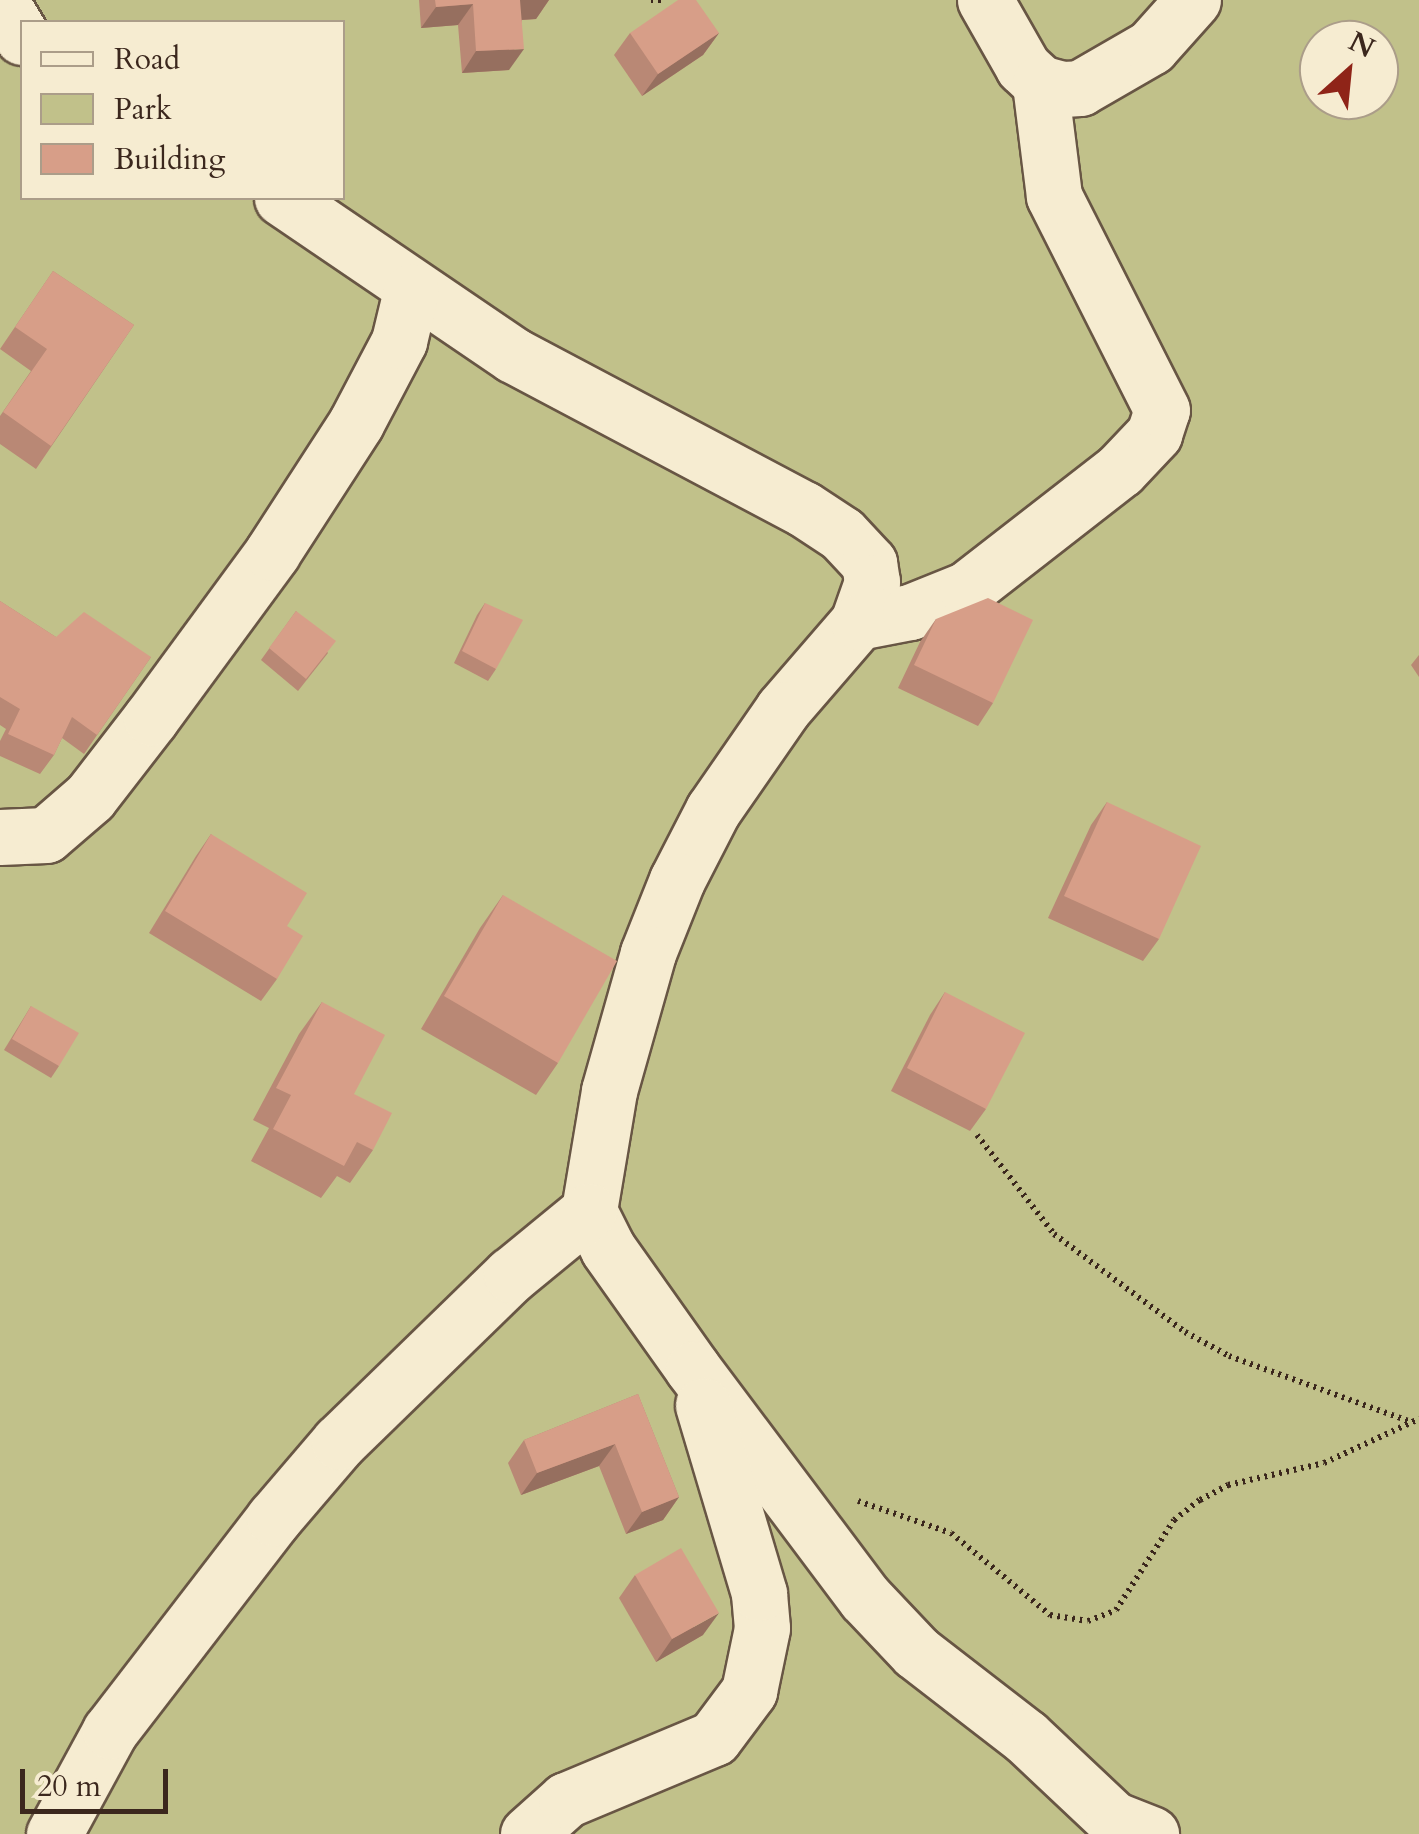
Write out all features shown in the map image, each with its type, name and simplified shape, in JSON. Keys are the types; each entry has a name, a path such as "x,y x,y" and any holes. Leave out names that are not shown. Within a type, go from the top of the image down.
{"street":[{"path":"0,0 20,34"},
{"path":"858,622 938,604 967,590 1120,470 1154,434 1162,410 1054,196 1040,83 1010,49 984,0"},
{"path":"1040,83 1080,88 1151,47 1194,0"},
{"path":"285,200 411,291 513,355 842,534 869,563 872,582 858,622 783,710 714,810 676,880 648,953 609,1091 590,1211 608,1249 805,1526 916,1652 1026,1737 1113,1819 1151,1834"},
{"path":"0,838 46,835 90,797 152,718 272,554 356,422 399,340 411,291"},
{"path":"54,1834 110,1731 274,1518 368,1414 511,1276 590,1211"},
{"path":"528,1834 566,1800 714,1738 730,1724 753,1679 762,1628 759,1593 692,1369"}],"path":[{"path":"651,0 664,0"},
{"path":"977,1135 1054,1234 1185,1332 1230,1356 1416,1420"},
{"path":"850,1499 938,1526 1050,1614 1088,1621 1116,1610 1174,1520 1200,1500 1228,1485 1324,1464 1416,1420"}],"green space":[{"path":"0,0 1419,0 1419,1834 0,1834"}],"building":[{"path":"435,0 520,0 524,49 476,51 473,4 436,7"},
{"path":"678,0 696,0 719,33 658,74 630,33"},
{"path":"53,271 134,325 51,446 3,412 47,349 15,327"},
{"path":"988,598 1033,620 993,703 914,665 936,619"},
{"path":"0,601 56,637 84,612 151,657 97,735 72,717 54,755 8,734 20,709 0,697"},
{"path":"485,603 523,620 496,669 462,651"},
{"path":"296,611 336,641 306,679 269,648"},
{"path":"1107,802 1201,846 1159,939 1064,896"},
{"path":"211,834 307,893 287,926 303,936 277,979 165,911"},
{"path":"503,895 617,961 558,1063 444,996"},
{"path":"945,992 1025,1033 986,1109 907,1068"},
{"path":"322,1002 385,1035 354,1094 392,1113 373,1150 357,1142 344,1166 273,1129 291,1095 276,1088"},
{"path":"31,1006 79,1033 59,1066 12,1039"},
{"path":"638,1394 679,1497 642,1512 615,1444 537,1473 524,1440"},
{"path":"681,1548 719,1613 672,1639 635,1575"}]}
